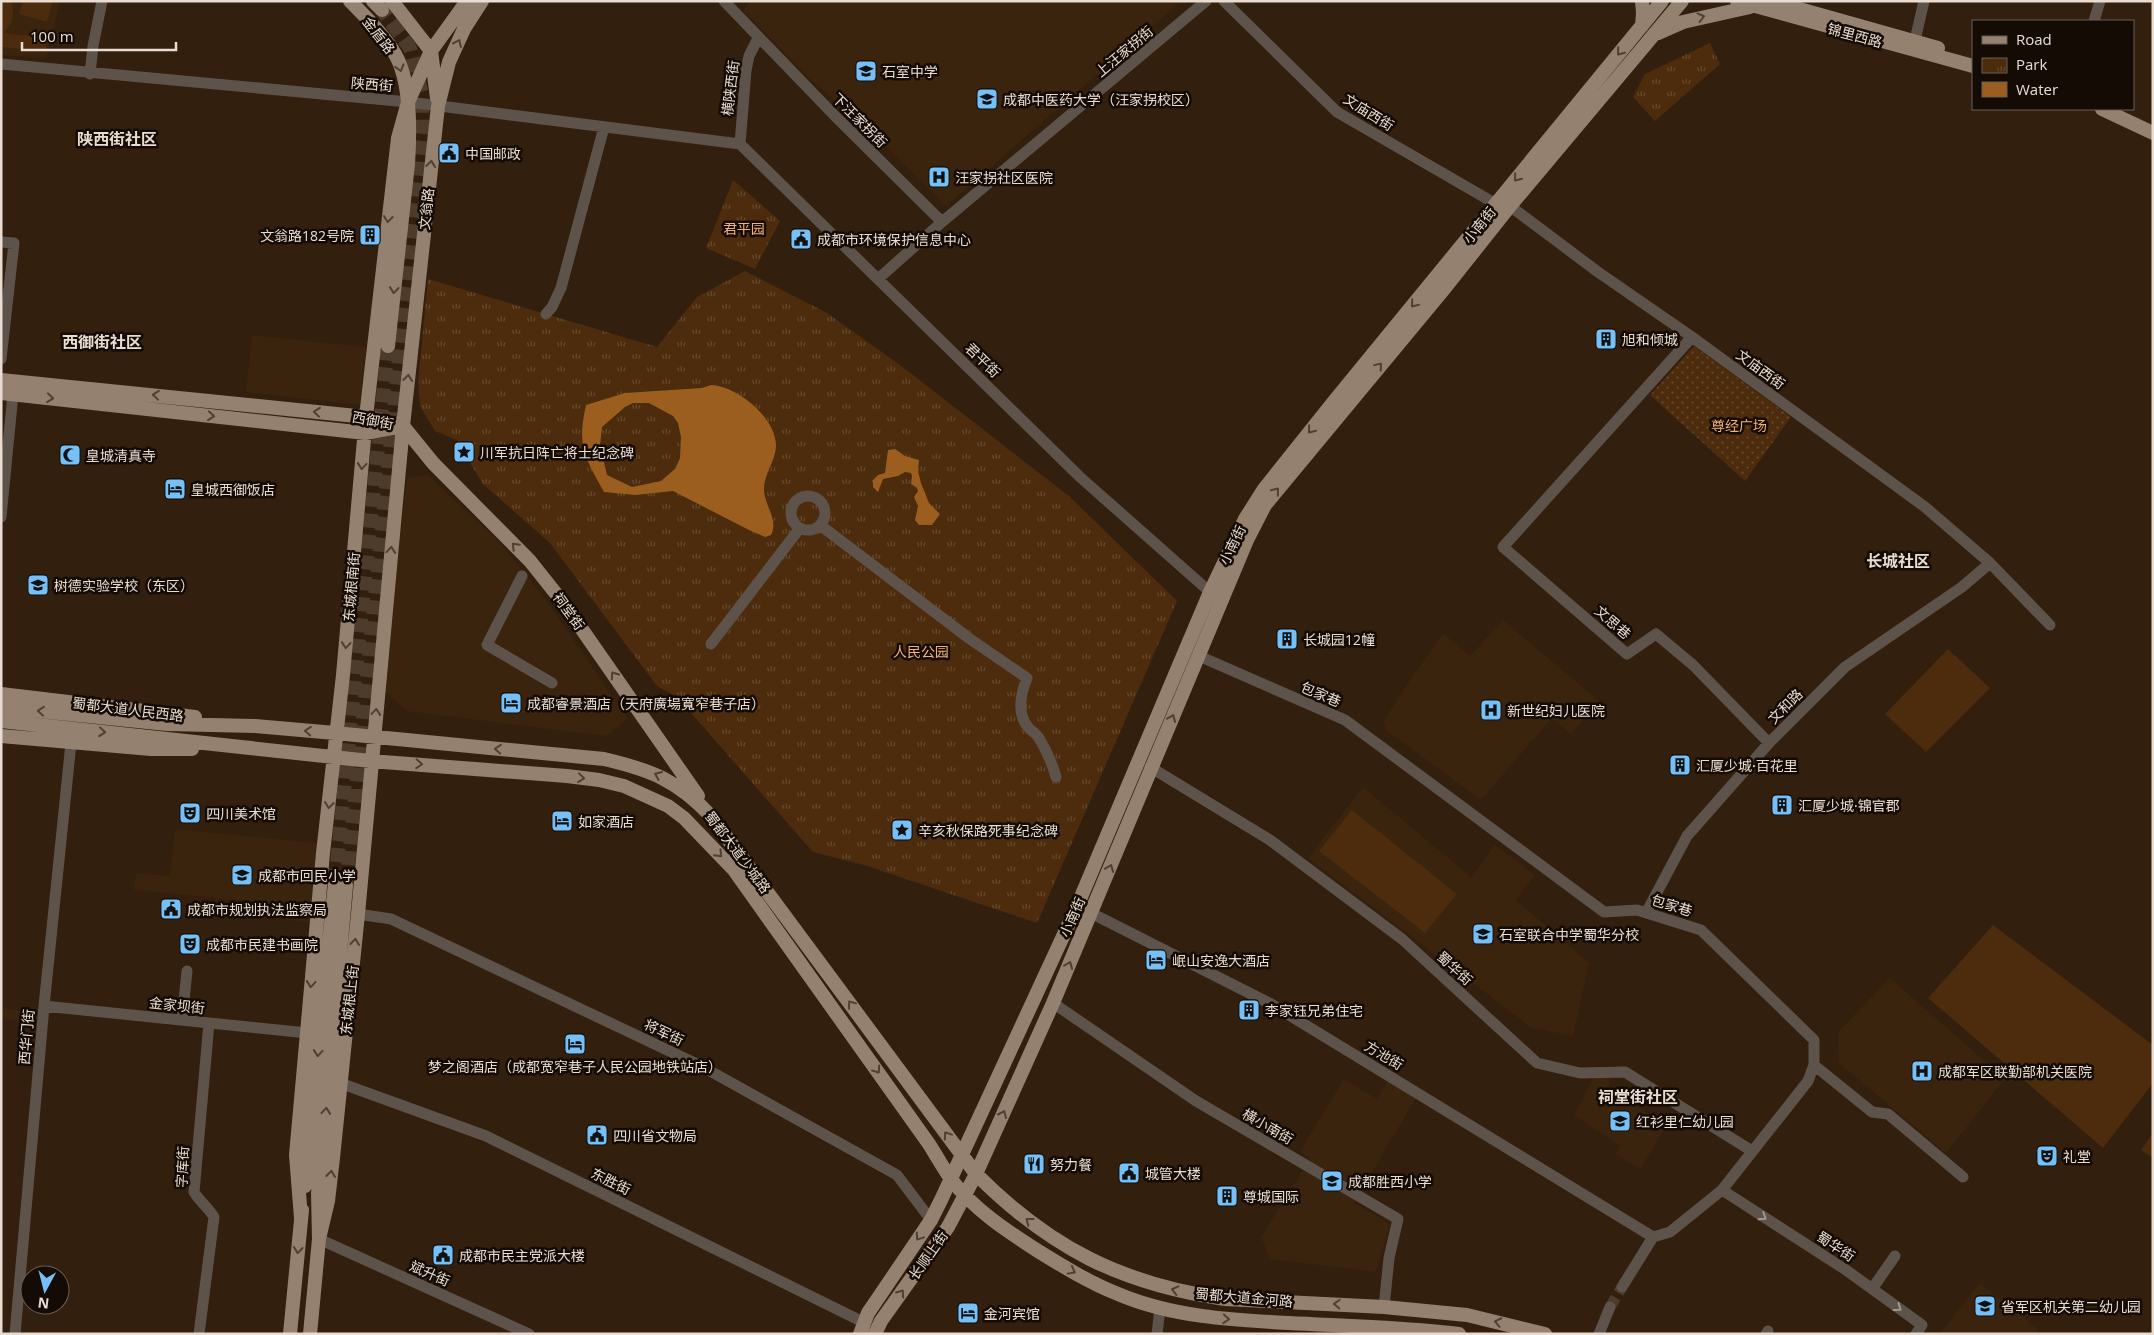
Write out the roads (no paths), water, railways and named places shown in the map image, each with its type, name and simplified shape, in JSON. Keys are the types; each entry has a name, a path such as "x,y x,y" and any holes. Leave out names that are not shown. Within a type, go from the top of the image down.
{"main road":[{"name":"金盾路","path":"350,1 396,55 401,68 408,102"},
{"name":"文翁路","path":"366,417 398,138 408,102 431,51 467,1"},
{"name":"文翁路","path":"403,426 438,106 449,62 464,29 482,1"},
{"path":"1642,1 1642,26"},
{"name":"小南街","path":"976,1174 1053,1003 1150,767 1247,540 1266,505 1444,289 1503,205 1662,1"},
{"name":"小南街","path":"950,1179 1078,904 1210,592 1245,519 1264,488 1503,205 1682,1"},
{"name":"锦里西路","path":"1737,1 1914,46 1972,57"},
{"name":"锦里西路","path":"1770,1 1972,66"},
{"path":"383,4 431,51 438,106"},
{"path":"1655,34 1683,22 1753,6"},
{"name":"文翁路","path":"388,346 409,156 408,102"},
{"path":"2104,110 2153,133"},
{"path":"2123,110 2153,125"},
{"name":"西御街","path":"1,380 366,417 403,426"},
{"name":"西御街","path":"7,394 365,433 403,426"},
{"name":"东城根南街","path":"334,757 366,417"},
{"path":"370,761 374,737 403,426"},
{"name":"祠堂街","path":"403,426 433,463 536,568 565,605 711,816"},
{"name":"蜀都大道人民西路","path":"1,694 255,726 374,737"},
{"name":"蜀都大道人民西路","path":"1,707 167,724 255,726"},
{"name":"蜀都大道人民西路","path":"1,721 370,761"},
{"name":"蜀都大道人民西路","path":"1,736 151,749 253,749"},
{"name":"蜀都大道少城路","path":"374,737 604,759 640,767 690,794 711,816 976,1174"},
{"name":"东城根上街","path":"301,1218 296,1155 334,757"},
{"name":"蜀都大道少城路","path":"370,761 600,780 624,786 668,806 684,818 734,870 929,1144 950,1179"},
{"name":"东城根上街","path":"319,1239 328,1201 358,914 370,761"},
{"name":"东城根上街","path":"290,1334 301,1218 340,884 318,1193 319,1239 310,1334"},
{"name":"蜀都大道金河路","path":"976,1174 1007,1205 1060,1244 1088,1259 1160,1286 1225,1299 1384,1307 1467,1315 1545,1334"},
{"name":"长顺上街","path":"875,1334 881,1321 948,1226 976,1174"},
{"name":"蜀都大道金河路","path":"950,1179 965,1196 990,1218 1072,1272 1119,1295 1160,1308 1215,1318 1424,1330 1459,1334"},
{"name":"长顺上街","path":"861,1328 930,1220 950,1179"}],"street":[{"path":"90,74 93,46 102,1"},
{"name":"下汪家拐街","path":"724,1 758,38 942,222"},
{"name":"上汪家拐街","path":"878,279 942,222 1206,1"},
{"name":"文庙西街","path":"1224,1 1337,112 1503,205 1692,337 1925,507 1990,563 2050,625"},
{"path":"1914,46 1924,1"},
{"path":"2094,20 2100,1"},
{"name":"横陕西街","path":"740,144 746,70 749,56 758,38"},
{"name":"陕西街","path":"1,64 90,74 408,102 740,144"},
{"path":"546,314 552,307 561,288 604,127"},
{"name":"君平街","path":"740,144 1080,477 1210,592"},
{"path":"1,242 14,243 1,359"},
{"name":"文思巷","path":"1692,337 1503,547 1627,654 1656,634 1693,665 1769,743"},
{"path":"1,517 7,394"},
{"path":"803,497 814,498 822,505 825,515 820,525 810,530 800,528 792,520 791,514 794,503 803,497"},
{"path":"820,525 970,640 1027,678 1021,694 1021,711 1027,726 1037,736 1050,757 1056,777"},
{"path":"711,644 800,528"},
{"name":"文和路","path":"1646,913 1687,836 1769,743 1845,667 1962,587 1990,563"},
{"path":"522,576 487,645 552,683"},
{"name":"包家巷","path":"1198,656 1345,720 1604,912 1637,910 1701,930 1814,1040 1814,1065 1808,1081 1722,1190 1670,1232 1653,1237"},
{"name":"西华门街","path":"14,1334 44,1006 71,743"},
{"name":"蜀华街","path":"1150,767 1270,840 1402,939 1537,1063 1580,1073 1625,1072 1752,1151"},
{"name":"方池街","path":"1091,913 1272,1004 1653,1237"},
{"name":"将军街","path":"358,914 391,919 701,1066 897,1175 930,1220"},
{"path":"182,1020 187,971"},
{"name":"横小南街","path":"1053,1003 1196,1101 1398,1219 1389,1258 1384,1307"},
{"name":"金家坝街","path":"44,1006 307,1033"},
{"name":"字库街","path":"199,1334 214,1217 210,1209 199,1201 194,1192 209,1023"},
{"path":"1814,1065 1872,1112 1888,1114 1963,1178"},
{"name":"东胜街","path":"340,1083 486,1136 861,1328"},
{"name":"蜀华街","path":"1722,1190 1846,1270 1922,1325 1916,1334"},
{"path":"1622,1287 1653,1237"},
{"name":"斌升街","path":"319,1239 529,1334"},
{"path":"1872,1289 1895,1256"},
{"path":"1599,1334 1610,1307"},
{"path":"1157,1334 1160,1308"}],"water":[{"path":"711,385 732,391 754,406 770,425 775,436 776,447 774,458 765,479 764,491 773,519 771,535 765,537 749,530 673,491 635,495 604,492 591,469 582,441 586,405 625,393 702,388","holes":["633,403 649,403 673,416 678,423 681,437 680,458 675,469 661,481 632,487 607,475 600,445 602,427 625,407"]},
{"path":"895,449 905,456 919,460 918,471 921,483 929,503 940,514 932,525 919,525 915,520 918,506 914,497 918,491 911,484 911,473 905,472 898,476 883,479 878,492 873,487 873,480 878,475 885,473 888,450"}],"tunnel":[{"path":"346,886 422,128 422,94 410,48 382,10"},
{"path":"335,883 388,346"},
{"path":"1610,1307 1622,1287"}],"place":[{"name":"石室中学","path":"866,71"},
{"name":"成都中医药大学（汪家拐校区）","path":"987,99"},
{"name":"中国邮政","path":"449,153"},
{"name":"汪家拐社区医院","path":"939,177"},
{"name":"文翁路182号院","path":"370,235"},
{"name":"成都市环境保护信息中心","path":"801,239"},
{"name":"旭和倾城","path":"1606,339"},
{"name":"川军抗日阵亡将士纪念碑","path":"464,452"},
{"name":"皇城清真寺","path":"70,455"},
{"name":"皇城西御饭店","path":"175,489"},
{"name":"树德实验学校（东区）","path":"38,585"},
{"name":"长城园12幢","path":"1287,639"},
{"name":"成都睿景酒店（天府廣場寬窄巷子店）","path":"511,703"},
{"name":"新世纪妇儿医院","path":"1491,710"},
{"name":"汇厦少城·百花里","path":"1680,765"},
{"name":"汇厦少城·锦官郡","path":"1782,805"},
{"name":"四川美术馆","path":"190,813"},
{"name":"如家酒店","path":"562,821"},
{"name":"辛亥秋保路死事纪念碑","path":"902,830"},
{"name":"成都市回民小学","path":"242,875"},
{"name":"成都市规划执法监察局","path":"171,909"},
{"name":"石室联合中学蜀华分校","path":"1483,934"},
{"name":"成都市民建书画院","path":"190,944"},
{"name":"岷山安逸大酒店","path":"1156,960"},
{"name":"李家钰兄弟住宅","path":"1249,1010"},
{"name":"梦之阁酒店（成都宽窄巷子人民公园地铁站店）","path":"575,1044"},
{"name":"成都军区联勤部机关医院","path":"1922,1071"},
{"name":"红衫里仁幼儿园","path":"1620,1121"},
{"name":"四川省文物局","path":"597,1135"},
{"name":"礼堂","path":"2047,1156"},
{"name":"努力餐","path":"1034,1164"},
{"name":"城管大楼","path":"1129,1173"},
{"name":"成都胜西小学","path":"1332,1181"},
{"name":"尊城国际","path":"1227,1196"},
{"name":"成都市民主党派大楼","path":"443,1255"},
{"name":"省军区机关第二幼儿园","path":"1985,1306"},
{"name":"金河宾馆","path":"968,1313"}],"district":[{"name":"陕西街社区","path":"117,139"},
{"name":"西御街社区","path":"102,342"},
{"name":"长城社区","path":"1898,561"},
{"name":"祠堂街社区","path":"1638,1097"}],"park label":[{"name":"君平园","path":"744,228"},
{"name":"尊经广场","path":"1739,425"},
{"name":"人民公园","path":"921,651"}]}
